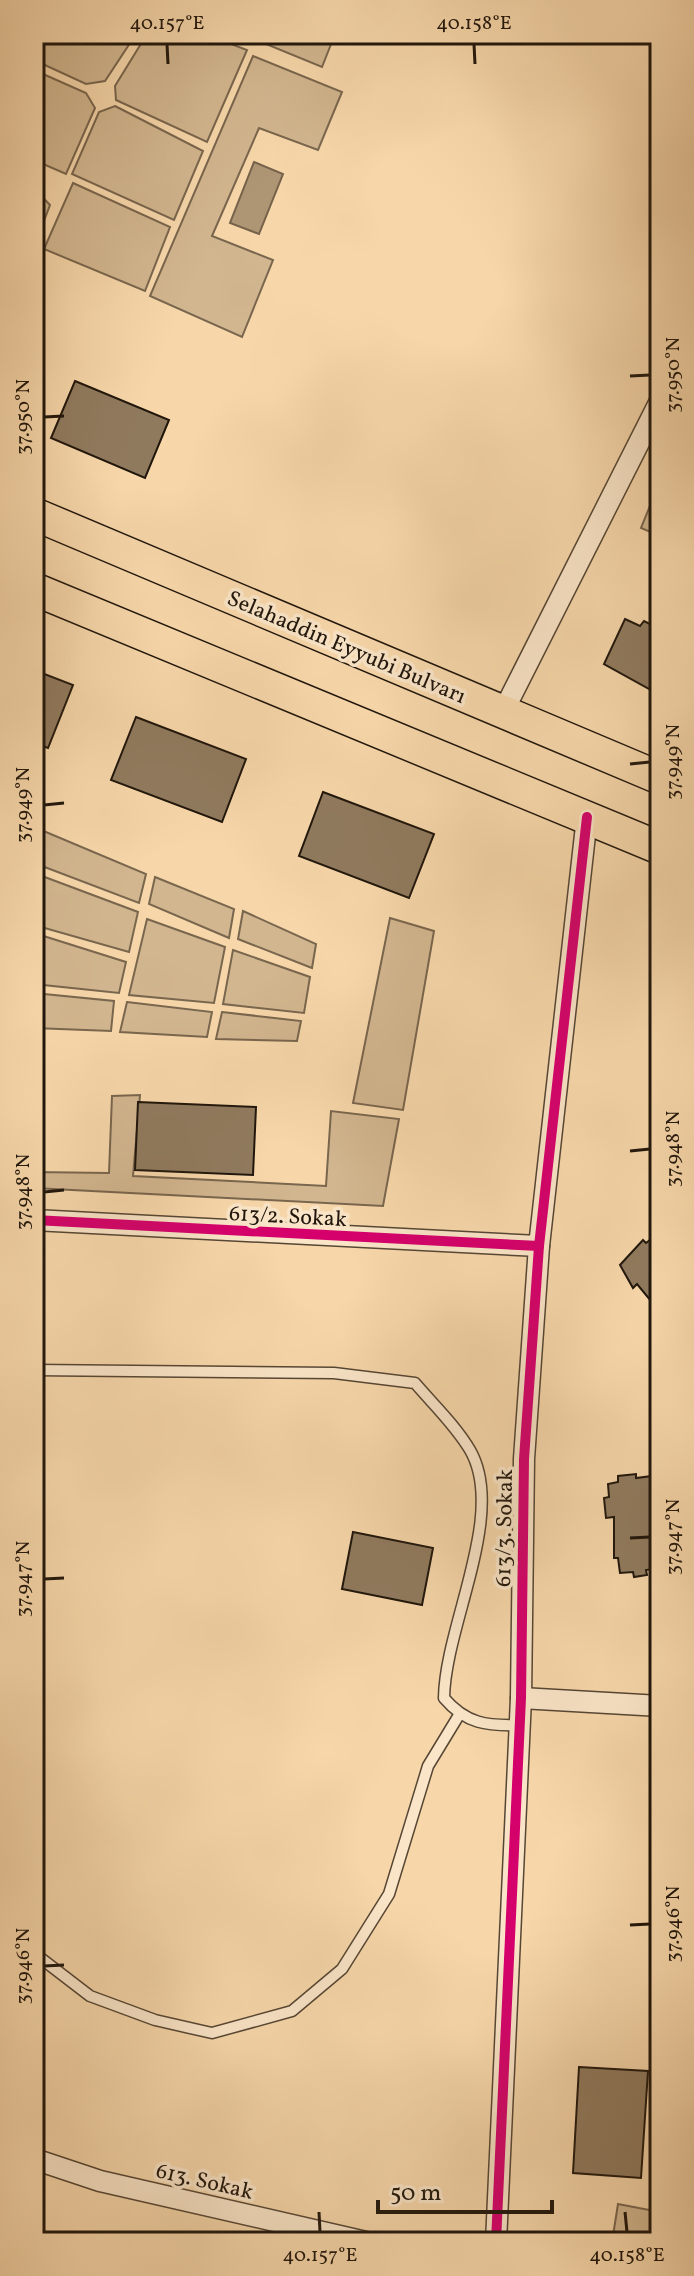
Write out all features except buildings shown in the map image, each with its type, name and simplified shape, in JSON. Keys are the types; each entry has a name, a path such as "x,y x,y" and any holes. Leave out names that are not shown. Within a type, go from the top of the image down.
{"main road":[{"name":"Selahaddin Eyyubi Bulvarı","path":"34,514 660,778"},
{"path":"34,589 660,848"}],"street":[{"path":"503,712 660,401"},
{"name":"613/3. Sokak","path":"496,2242 521,1698 524,1459 539,1246 587,817"},
{"name":"613/2. Sokak","path":"34,1220 539,1246"},
{"path":"521,1698 660,1706"},
{"name":"613. Sokak","path":"34,2159 100,2181 366,2242"}],"lane":[{"path":"34,1370 334,1373 415,1383 470,1450 479,1472 484,1519 445,1665 444,1698 459,1715 485,1726 520,1725"},
{"path":"34,1953 90,1996 155,2020 212,2033 292,2011 342,1969 389,1894 428,1766 459,1715"}],"shaded area":[{"path":"34,34 136,34 105,81 86,84 34,60"},
{"path":"147,34 205,34 247,50 207,142 116,100 115,86"},
{"path":"264,34 335,34 322,67 261,42"},
{"path":"253,56 342,92 318,150 259,128 212,236 273,260 242,337 150,296"},
{"path":"34,70 86,93 95,108 66,174 34,160"},
{"path":"115,106 203,151 174,220 72,174 99,112"},
{"path":"254,162 283,174 259,234 230,223"},
{"path":"73,183 170,227 145,291 44,249"},
{"path":"34,188 50,205 34,247"},
{"path":"660,481 660,536 641,528"},
{"path":"34,827 146,874 139,903 34,863"},
{"path":"34,873 138,912 129,952 34,925"},
{"path":"155,877 234,909 229,938 149,904"},
{"path":"243,911 316,944 312,968 238,939"},
{"path":"390,918 434,931 403,1110 353,1103"},
{"path":"147,919 225,947 214,1003 129,995"},
{"path":"34,933 126,962 119,993 34,984"},
{"path":"233,950 310,977 304,1013 223,1004"},
{"path":"34,993 114,1001 111,1031 34,1028"},
{"path":"127,1002 212,1012 207,1037 120,1032"},
{"path":"222,1012 301,1021 297,1041 216,1039"},
{"path":"140,1095 133,1176 326,1186 331,1111 399,1119 383,1206 34,1188 34,1172 109,1173 112,1096"},
{"path":"618,2204 660,2212 660,2242 612,2242"}],"cycle path":[{"path":"496,2242 521,1698 524,1459 539,1246 587,817"},
{"path":"34,1220 539,1246"}]}
